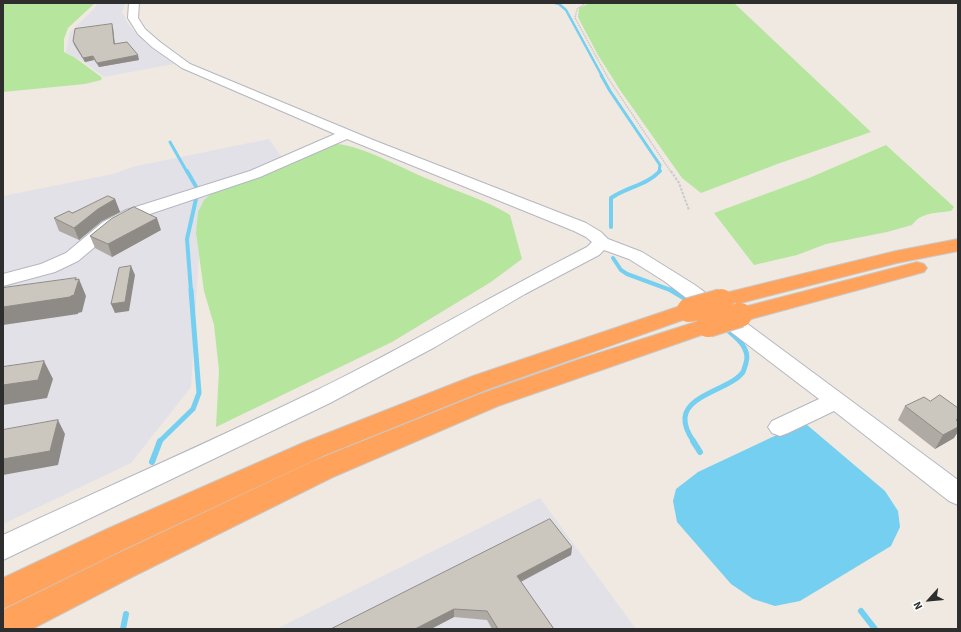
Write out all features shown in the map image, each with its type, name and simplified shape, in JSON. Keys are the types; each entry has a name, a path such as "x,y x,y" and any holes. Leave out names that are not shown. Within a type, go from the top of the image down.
{"highway":[{"path":"3,627 121,567 323,469 490,400 588,365 698,317 721,301 896,257 958,245"},
{"path":"3,594 118,538 314,449 482,382 698,317 740,315 913,269 958,260"}],"street":[{"path":"134,3 133,18 139,27 161,50 186,66 347,134 580,227 600,239 601,243 623,249 680,283 958,494"},
{"path":"3,280 48,268 72,257 109,226 132,214 249,176 347,134"},
{"path":"3,548 322,397 428,342 518,290 593,251 601,243"},
{"path":"780,427 836,400"}],"path":[{"path":"586,3 578,7 574,12 575,18 608,78 679,183 689,210"}],"shaded area":[{"path":"96,3 125,3 122,12 128,24 146,44 174,64 104,77 85,63 66,52 70,32 95,8"},
{"path":"269,139 287,165 211,194 196,233 199,254 191,387 131,463 3,524 3,196 113,174 136,166"},
{"path":"540,498 636,629 276,629"}],"green space":[{"path":"3,3 95,3 68,28 64,39 64,52 74,57 100,76 102,78 101,80 85,84 3,92"},
{"path":"590,3 734,3 871,132 780,163 701,193 682,178 620,90 598,55 578,17 579,8"},
{"path":"337,144 371,153 428,179 480,200 510,215 522,259 491,282 392,342 216,427 219,370 214,325 204,291 196,233 198,212 204,200 211,194 275,170"},
{"path":"886,145 954,207 951,211 925,215 912,225 887,232 826,244 797,255 754,265 714,213 809,178"}],"water":[{"path":"806,424 885,491 898,511 900,527 891,546 800,601 775,606 753,599 731,584 677,522 673,501 676,489 698,472 798,425"}],"building":[{"path":"112,24 114,44 127,42 138,55 97,63 93,56 83,58 73,41 75,29"},
{"path":"108,196 115,199 98,209 74,228 54,218 69,211 72,213"},
{"path":"134,207 157,218 108,244 90,236 111,219"},
{"path":"131,266 125,302 111,304 119,268"},
{"path":"76,278 75,280 79,279 74,295 70,297 3,307 3,288"},
{"path":"44,361 38,380 3,385 3,367"},
{"path":"940,395 958,408 958,419 956,420 958,421 958,427 943,435 905,406 924,397 930,401"},
{"path":"58,420 50,451 3,459 3,430"},
{"path":"550,519 572,547 517,576 554,629 498,629 487,611 454,609 415,629 331,629"}],"waterway":[{"path":"555,3 559,4 566,10 602,76"},
{"path":"601,75 610,91 660,165 659,172"},
{"path":"170,142 187,172"},
{"path":"187,171 198,190"},
{"path":"611,227 611,198 649,180 659,172"},
{"path":"191,291 187,239 196,199"},
{"path":"613,258 621,270 627,274 672,291"},
{"path":"160,441 193,409 199,393 191,290"},
{"path":"672,291 691,302"},
{"path":"694,442 685,424 685,417 688,409 702,397 737,378 743,372 746,363 747,358 744,347 725,328"},
{"path":"152,462 160,441"},
{"path":"693,441 700,452"},
{"path":"861,611 875,629"},
{"path":"123,629 126,614"}]}
